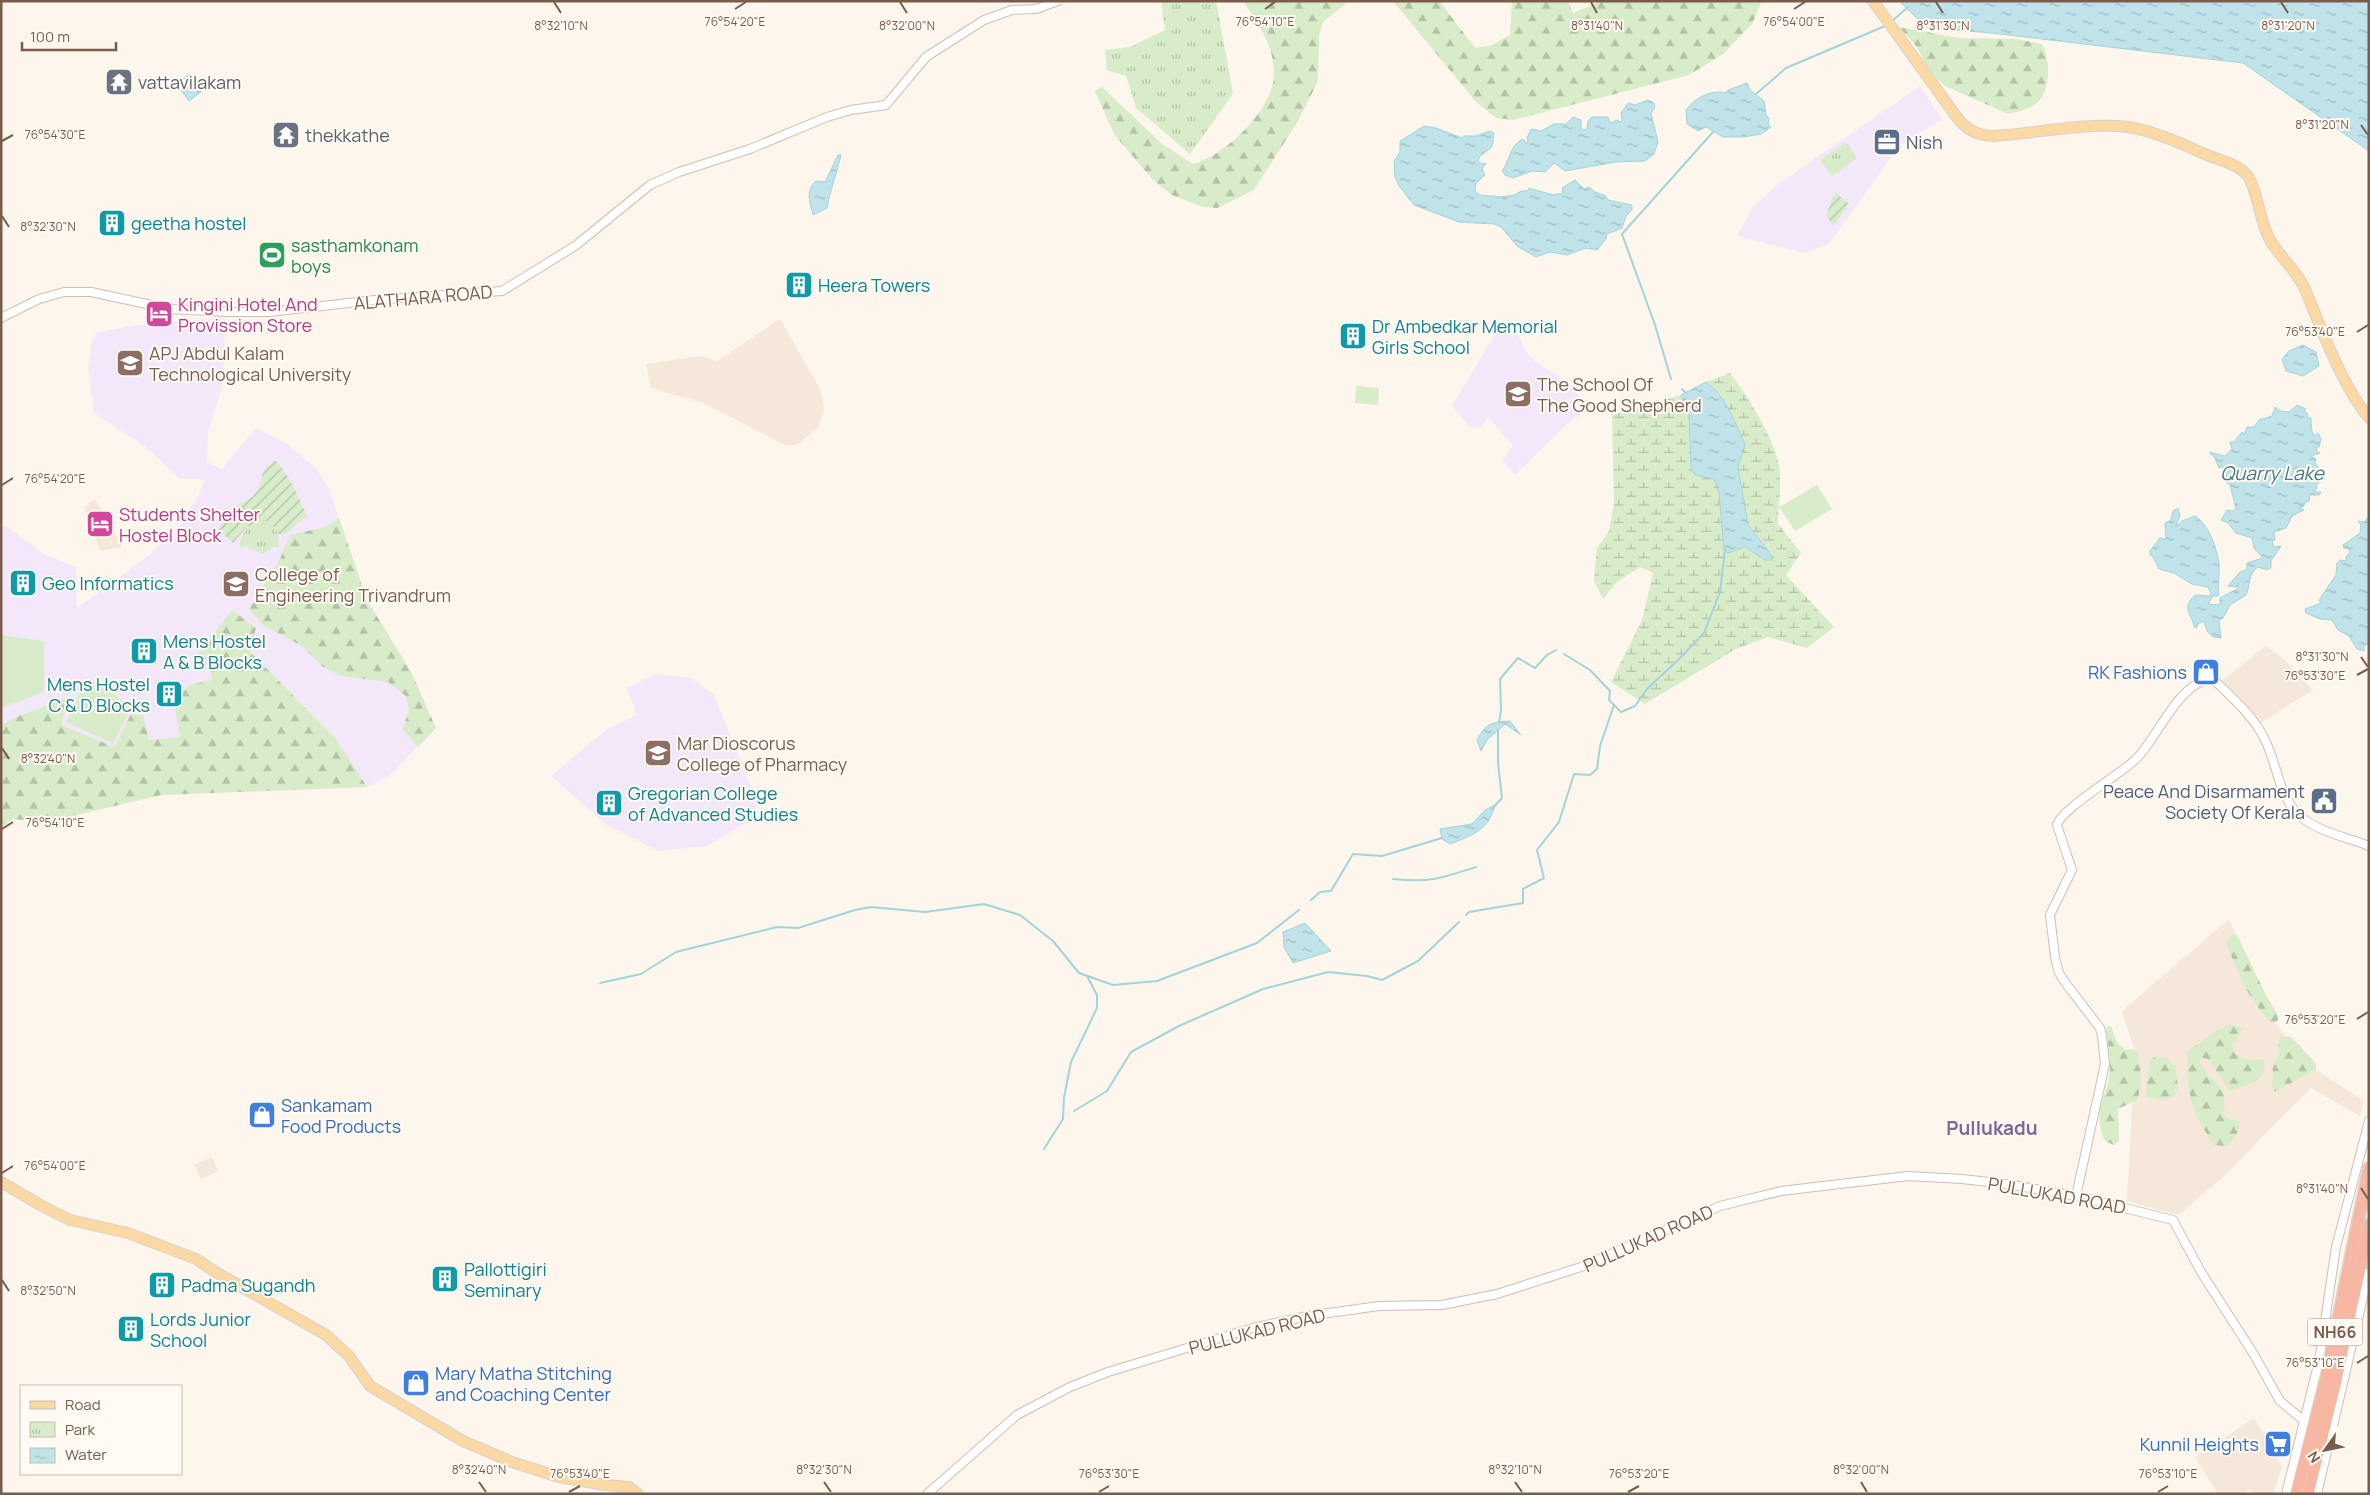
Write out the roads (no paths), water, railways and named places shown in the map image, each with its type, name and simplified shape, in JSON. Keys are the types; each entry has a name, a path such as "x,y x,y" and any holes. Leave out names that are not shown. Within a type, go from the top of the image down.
{"highway":[{"name":"NH66","path":"2296,1494 2325,1383 2369,1168"},
{"name":"NH66","path":"2308,1494 2335,1385 2369,1226"}],"main road":[{"path":"1873,1 1956,116 1971,132 1981,136 1992,136 2098,125 2129,127 2201,152 2236,167 2247,175 2252,184 2260,218 2268,238 2303,286 2352,396 2369,418"},
{"path":"1,1182 70,1220 128,1233 196,1259 214,1272 326,1335 349,1356 370,1386 463,1441 512,1462 559,1477 629,1487 638,1494"}],"street":[{"name":"ALATHARA ROAD","path":"1,318 39,299 64,292 91,292 170,309 269,312 375,300 502,291 575,246 650,185 679,172 750,149 827,117 886,105 892,101 926,57 984,20 1012,10 1036,9 1058,1"},
{"path":"2076,1196 2105,1064 2100,1028 2067,985 2059,972 2055,957 2050,915 2072,870 2058,825 2059,819 2070,808 2136,760 2147,748 2184,695 2200,681 2213,679 2253,721 2265,739 2281,782 2282,792 2301,816 2320,828 2369,846"},
{"path":"2286,1494 2319,1361 2336,1247 2369,1121"},
{"name":"PULLUKAD ROAD","path":"927,1494 1017,1415 1070,1388 1108,1372 1253,1328 1306,1316 1379,1306 1442,1305 1497,1294 1581,1268 1720,1206 1781,1191 1908,1176 2007,1184 2076,1196 2173,1220 2201,1272 2248,1345 2280,1401 2303,1420"},
{"path":"2317,1494 2369,1272"}],"water":[{"path":"1899,1 2369,1 2369,151 2243,63 1992,33 1927,28"},
{"path":"189,74 202,91 189,101 177,85"},
{"path":"1747,83 1750,90 1764,101 1766,115 1769,118 1768,125 1771,127 1761,134 1744,137 1723,137 1706,127 1698,131 1687,124 1686,110 1699,98 1709,93 1726,93 1728,90"},
{"path":"1648,100 1654,103 1655,107 1651,113 1658,142 1654,154 1645,161 1616,162 1565,171 1554,163 1545,172 1532,171 1513,178 1505,175 1502,171 1515,145 1523,139 1528,143 1527,138 1531,129 1541,131 1554,124 1566,124 1573,117 1581,120 1581,128 1583,130 1587,129 1588,121 1592,117 1608,117 1610,123 1617,120 1620,122 1622,120 1621,113 1628,103 1635,105"},
{"path":"1424,126 1436,128 1462,138 1464,136 1476,136 1489,131 1494,133 1492,147 1480,156 1478,161 1482,164 1486,163 1482,169 1485,175 1476,183 1475,191 1480,195 1502,197 1527,191 1529,188 1553,195 1563,193 1562,188 1575,180 1584,189 1589,187 1595,192 1606,196 1608,200 1632,205 1632,210 1626,216 1622,228 1607,234 1606,239 1597,250 1586,248 1567,255 1550,252 1536,257 1517,246 1501,227 1494,224 1459,222 1414,205 1399,186 1395,177 1394,161 1400,152 1400,141"},
{"path":"838,155 841,155 827,208 813,215 809,197 810,188 816,181 825,182"},
{"path":"2303,345 2316,352 2319,366 2303,376 2286,371 2282,359 2289,351"},
{"path":"1706,382 1724,402 1745,444 1738,467 1748,525 1771,554 1772,560 1765,560 1745,547 1728,553 1724,550 1719,493 1714,479 1695,475 1691,467 1689,414 1681,395"},
{"name":"Quarry Lake","path":"2297,405 2306,409 2304,411 2308,414 2307,417 2311,418 2314,436 2318,433 2321,439 2319,447 2316,447 2317,452 2320,453 2311,456 2316,459 2315,462 2319,470 2317,476 2323,480 2316,485 2317,488 2314,492 2321,492 2319,495 2310,495 2309,501 2299,508 2304,510 2292,516 2286,528 2274,532 2275,540 2272,541 2274,547 2281,546 2271,561 2271,568 2267,570 2258,567 2252,573 2246,595 2230,605 2223,618 2219,620 2221,638 2213,637 2207,631 2204,621 2198,624 2196,628 2194,627 2188,612 2188,604 2195,595 2209,596 2211,594 2208,587 2192,584 2174,573 2159,569 2150,555 2150,551 2160,538 2166,539 2165,523 2171,520 2173,511 2178,508 2180,515 2176,527 2182,521 2195,516 2209,532 2217,552 2219,596 2213,596 2208,604 2220,605 2220,598 2237,589 2238,583 2236,587 2228,586 2240,572 2247,569 2247,563 2263,558 2254,548 2252,538 2236,533 2228,523 2221,520 2227,510 2233,511 2236,509 2230,485 2227,483 2226,472 2222,467 2219,468 2215,458 2209,452 2225,456 2232,449 2230,442 2234,442 2242,432 2244,434 2247,427 2254,427 2259,420 2272,416 2275,407 2280,411 2289,412"},
{"name":"Quarry Lake","path":"2369,516 2369,643 2364,646 2364,651 2357,649 2349,636 2338,630 2332,620 2320,619 2306,613 2305,609 2321,603 2319,600 2336,575 2337,563 2340,560 2346,561 2346,556 2350,553 2349,549 2344,548 2343,545 2360,533 2361,525 2358,521 2364,522"},
{"path":"1510,721 1521,735 1505,724 1487,740 1481,751 1477,740 1483,730 1490,724"},
{"path":"1495,805 1489,820 1473,834 1450,844 1442,839 1440,829 1472,824 1485,810"},
{"path":"1305,923 1331,951 1293,963 1284,947 1283,932"}],"waterway":[{"path":"1891,22 1908,7"},
{"path":"1756,94 1786,68 1885,26"},
{"path":"1671,379 1655,325 1622,234 1713,132"},
{"path":"1682,389 1686,393"},
{"path":"1564,654 1590,670 1610,691 1609,700 1621,712 1635,706 1647,689 1704,633 1720,592 1725,550"},
{"path":"1499,723 1501,710 1500,679 1518,658 1535,668 1547,655 1556,650"},
{"path":"1466,915 1469,912 1523,903 1523,889 1544,878 1537,850 1559,822 1574,774 1590,775 1597,769 1600,746 1614,705"},
{"path":"1492,809 1502,798 1498,763 1498,730"},
{"path":"1311,900 1320,892 1331,891 1353,854 1382,856 1442,838"},
{"path":"1393,879 1436,879 1476,867"},
{"path":"600,983 641,974 676,952 777,927 798,928 855,910 871,907 925,912 984,904 1020,915 1053,941 1079,973 1113,985 1157,981 1257,943 1299,910"},
{"path":"1074,1111 1107,1091 1131,1052 1179,1026 1263,989 1328,972 1367,976 1382,980 1418,961 1459,922"},
{"path":"1044,1149 1063,1119 1064,1097 1071,1062 1097,1008 1097,995 1087,976"}],"place":[{"name":"vattavilakam","path":"119,82"},
{"name":"thekkathe","path":"286,135"},
{"name":"Nish","path":"1887,142"},
{"name":"geetha hostel","path":"112,223"},
{"name":"sasthamkonam boys","path":"272,255"},
{"name":"Heera Towers","path":"799,285"},
{"name":"Kingini Hotel And Provission Store","path":"159,314"},
{"name":"Dr Ambedkar Memorial Girls School","path":"1353,336"},
{"name":"APJ Abdul Kalam Technological University","path":"130,363"},
{"name":"The School Of The Good Shepherd","path":"1518,394"},
{"name":"Students Shelter Hostel Block","path":"100,524"},
{"name":"Geo Informatics","path":"23,583"},
{"name":"College of Engineering Trivandrum","path":"236,584"},
{"name":"Mens Hostel A & B Blocks","path":"144,651"},
{"name":"RK Fashions","path":"2206,672"},
{"name":"Mens Hostel C & D Blocks","path":"169,694"},
{"name":"Mar Dioscorus College of Pharmacy","path":"658,753"},
{"name":"Peace And Disarmament Society Of Kerala","path":"2324,801"},
{"name":"Gregorian College of Advanced Studies","path":"609,803"},
{"name":"Sankamam Food Products","path":"262,1115"},
{"name":"Pallottigiri Seminary","path":"445,1279"},
{"name":"Padma Sugandh","path":"162,1285"},
{"name":"Lords Junior School","path":"131,1329"},
{"name":"Mary Matha Stitching and Coaching Center","path":"416,1383"},
{"name":"Kunnil Heights","path":"2278,1444"}],"district":[{"name":"Pullukadu","path":"1992,1128"}]}
